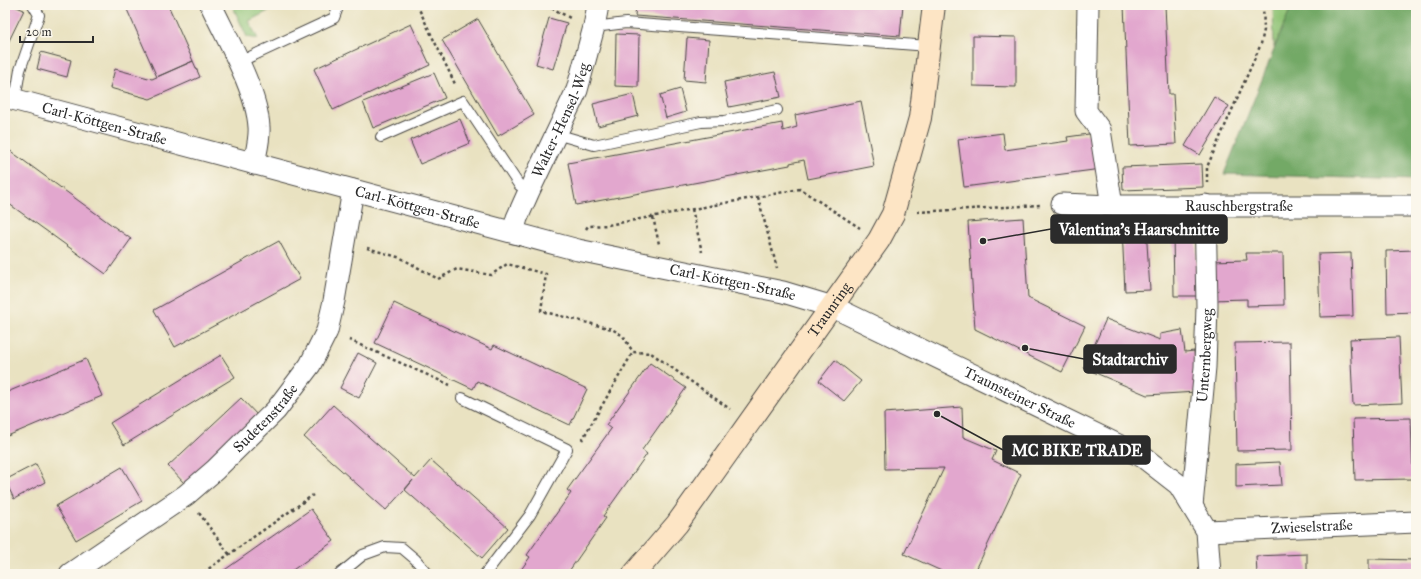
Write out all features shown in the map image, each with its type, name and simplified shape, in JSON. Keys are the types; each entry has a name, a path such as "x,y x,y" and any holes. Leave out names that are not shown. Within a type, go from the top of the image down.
{"street":[{"path":"211,5 239,62 255,101 260,128 254,164"},
{"name":"Walter-Hensel-Weg","path":"513,232 517,218 529,191 577,90 594,27 598,5"},
{"name":"Traunring","path":"634,574 677,524 833,307 879,240 892,214 920,118 934,5"},
{"path":"1088,5 1086,111 1100,130 1112,206"},
{"name":"Carl-Köttgen-Straße","path":"10,99 578,250 784,292 833,307"},
{"name":"Sudetenstraße","path":"70,574 186,495 215,470 276,410 310,365 327,331 334,301 353,190"},
{"name":"Rauschbergstraße","path":"1062,204 1112,206 1416,206"},
{"name":"Unternbergweg","path":"1192,506 1205,367 1207,306 1205,206"},
{"name":"Traunsteiner Straße","path":"833,307 1143,457 1179,485 1208,531 1210,574"},
{"name":"Zwieselstraße","path":"1208,531 1416,522"}],"lane":[{"path":"10,99 39,16 34,5"},
{"path":"239,62 334,18 337,10 336,5"},
{"path":"594,27 626,24 929,46"},
{"path":"381,137 463,101 519,185 529,191"},
{"path":"556,134 594,145 701,122 724,122 777,110"},
{"path":"462,398 567,449 530,515 485,574"},
{"path":"340,574 363,555 385,547 402,548 415,559 428,574"}],"path":[{"path":"417,5 463,101"},
{"path":"546,5 585,26 594,27"},
{"path":"1205,206 1207,188 1206,167 1261,44 1264,30 1263,5"},
{"path":"578,250 588,226 608,225 800,189 879,240"},
{"path":"758,197 784,292"},
{"path":"892,214 1062,204"},
{"path":"692,210 707,276"},
{"path":"344,242 401,258 438,279 457,269 491,275 507,264 546,274 541,311 612,329 623,336 632,352"},
{"path":"327,331 458,389 462,398"},
{"path":"632,352 651,353 749,423"},
{"path":"567,449 579,445 632,352"},
{"path":"186,495 229,554"},
{"path":"198,574 204,572 313,495"}],"green space":[{"path":"232,5 280,5 249,21 258,39 247,37"},
{"path":"1273,5 1292,5 1274,48"},
{"path":"1292,5 1416,5 1416,180 1224,174"}],"building":[{"path":"8,5 24,10 5,49 5,11"},
{"path":"125,5 168,5 193,61 157,77"},
{"path":"636,5 903,5 900,36 635,16"},
{"path":"1124,5 1165,5 1169,94 1173,94 1176,144 1130,146"},
{"path":"549,18 567,23 553,69 536,64"},
{"path":"478,19 534,115 498,136 442,40"},
{"path":"411,24 430,65 333,110 314,69"},
{"path":"616,34 639,35 638,87 615,86"},
{"path":"973,36 1016,37 1016,87 973,86"},
{"path":"687,38 709,40 706,82 684,80"},
{"path":"41,52 71,60 67,77 37,69"},
{"path":"193,61 200,77 150,99 110,88 115,69 152,79"},
{"path":"775,72 781,97 729,107 724,82"},
{"path":"434,73 445,98 373,128 363,102"},
{"path":"680,89 686,112 666,118 660,95"},
{"path":"633,94 638,116 598,126 593,104"},
{"path":"1214,97 1229,106 1200,155 1185,146"},
{"path":"861,101 874,166 808,179 804,160 790,163 790,165 576,205 568,163 782,123 783,131 797,127 795,115"},
{"path":"460,119 470,143 420,164 410,140"},
{"path":"1003,133 1005,150 1068,141 1067,137 1096,133 1101,169 964,187 958,139"},
{"path":"5,147 131,239 106,274 5,201"},
{"path":"1202,164 1203,187 1123,190 1122,167"},
{"path":"1023,218 1028,298 1085,326 1062,372 975,329 968,222"},
{"path":"1146,228 1150,290 1125,291 1122,229"},
{"path":"1173,231 1196,231 1197,296 1174,296"},
{"path":"279,241 300,279 175,347 154,310"},
{"path":"1416,250 1416,312 1387,313 1386,251"},
{"path":"1246,253 1283,253 1284,305 1247,306 1247,299 1211,300 1211,261 1247,260"},
{"path":"1351,253 1353,316 1320,317 1318,254"},
{"path":"394,303 492,349 494,345 587,389 570,425 477,381 473,389 375,343"},
{"path":"1106,319 1160,340 1160,334 1182,330 1185,352 1194,351 1197,392 1147,395 1084,368"},
{"path":"1399,337 1402,403 1353,405 1350,339"},
{"path":"1290,342 1292,450 1237,451 1235,343"},
{"path":"358,353 377,363 359,398 340,388"},
{"path":"221,355 235,377 124,445 110,423"},
{"path":"86,359 102,396 5,437 5,393"},
{"path":"835,360 861,381 844,401 819,381"},
{"path":"650,363 686,388 642,450 647,454 603,516 606,518 567,574 518,574 530,557 527,555 571,493 567,490 611,429 606,425"},
{"path":"241,398 259,417 185,484 168,466"},
{"path":"333,405 415,478 431,460 508,528 482,558 405,490 413,480 386,510 304,437"},
{"path":"962,407 963,437 996,451 992,460 1021,474 974,574 948,574 904,554 944,468 885,469 884,413"},
{"path":"1411,418 1413,479 1355,480 1353,419"},
{"path":"1280,462 1282,485 1236,487 1236,464"},
{"path":"36,464 45,482 14,499 5,480"},
{"path":"122,467 142,501 76,540 56,506"},
{"path":"311,509 334,541 287,574 219,574"},
{"path":"1307,554 1307,574 1257,574 1256,556"},
{"path":"1369,559 1416,560 1416,574 1369,574"}],"place":[{"name":"Valentina's Haarschnitte","path":"983,241"},
{"name":"Stadtarchiv","path":"1025,348"},
{"name":"MC BIKE TRADE","path":"937,414"}]}
